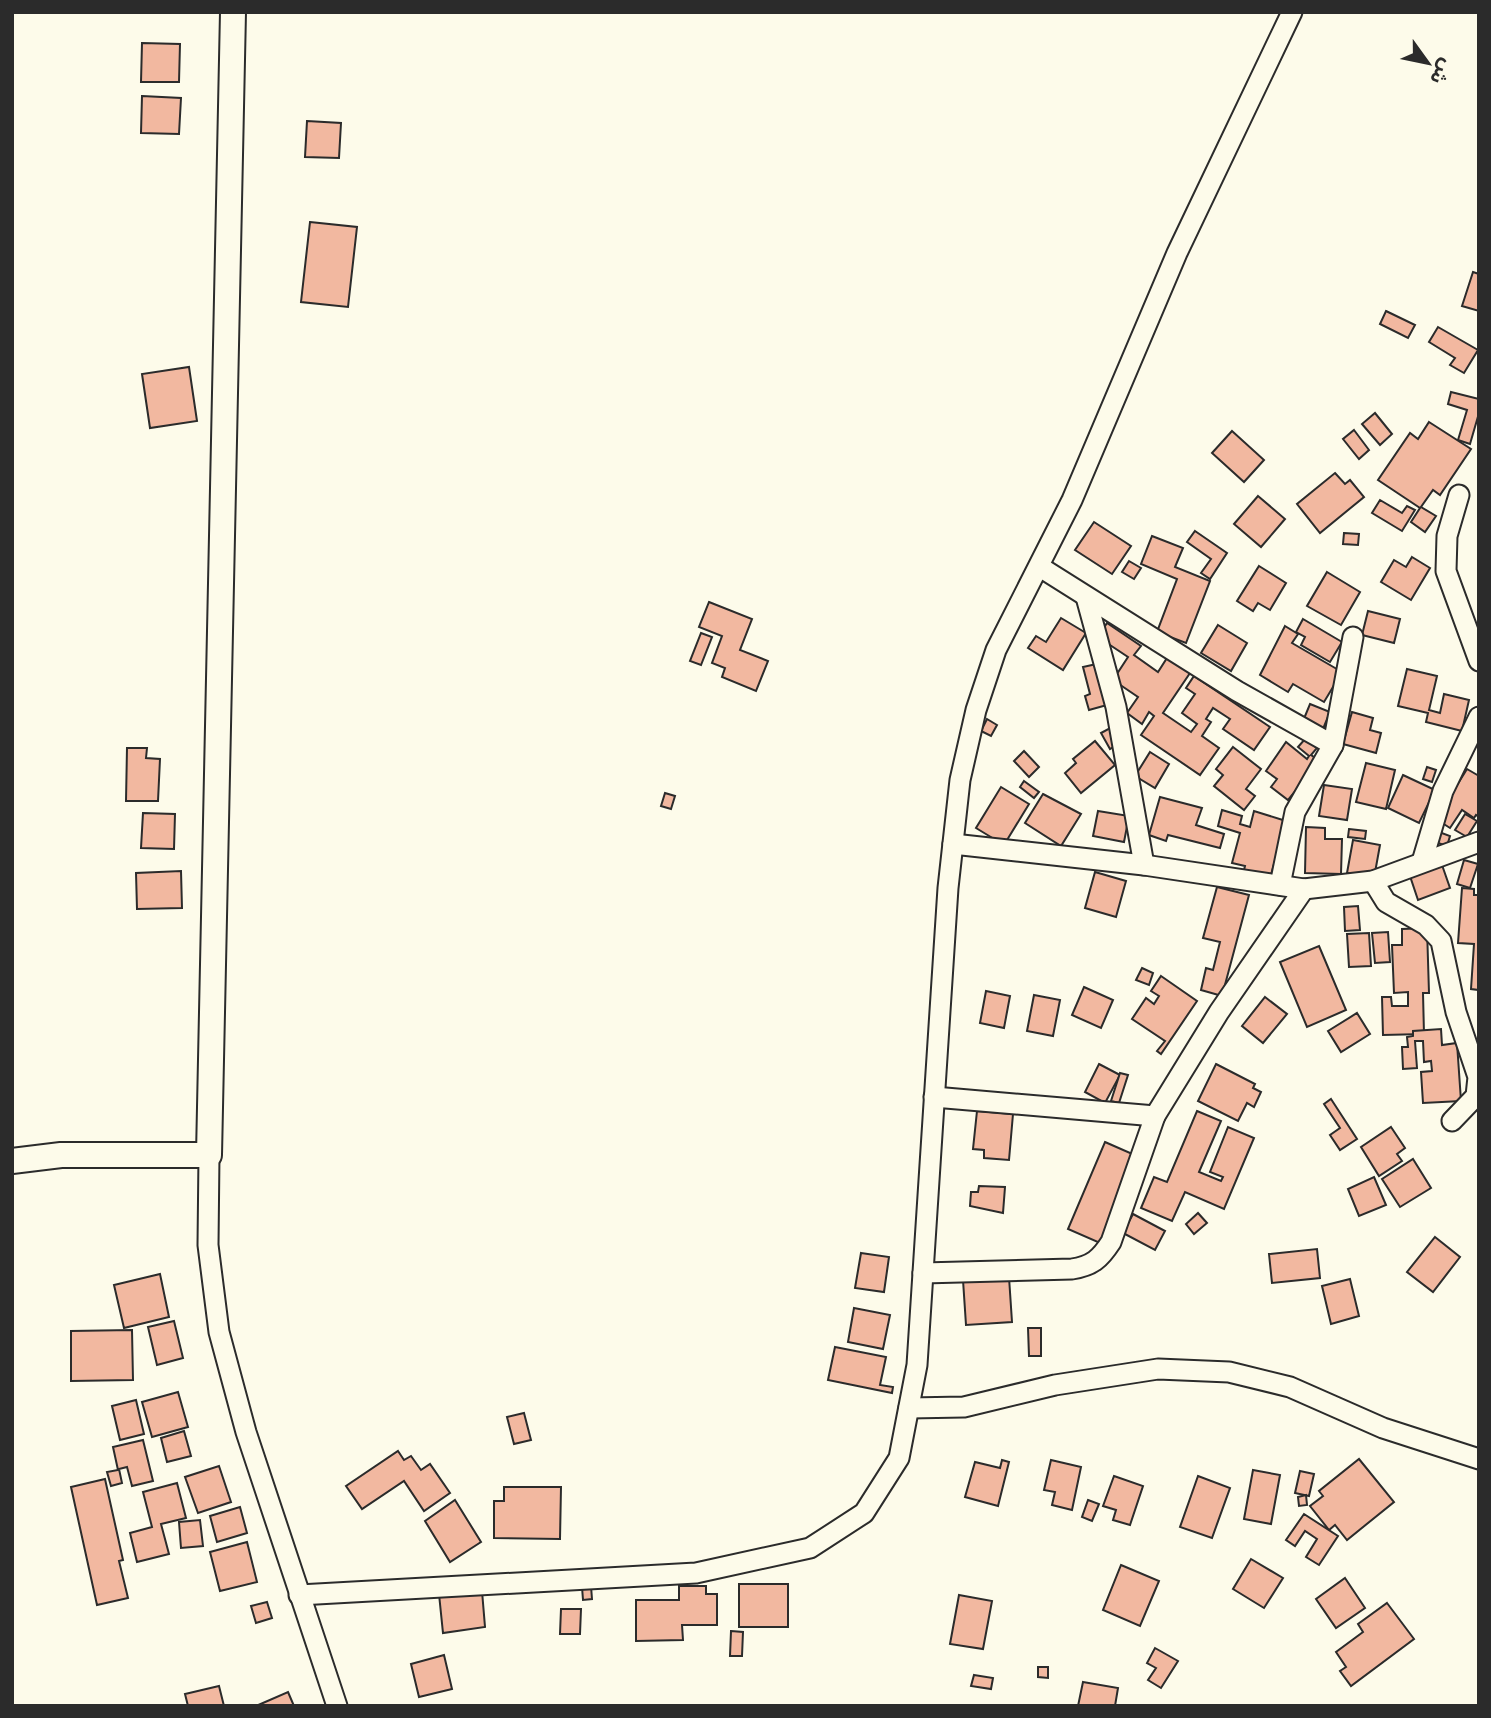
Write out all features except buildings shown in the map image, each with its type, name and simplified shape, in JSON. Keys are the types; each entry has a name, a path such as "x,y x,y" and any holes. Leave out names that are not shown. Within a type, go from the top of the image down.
{"main road":[{"path":"12,1161 61,1155 209,1155 233,12"}],"street":[{"path":"299,1595 696,1573 810,1548 864,1513 899,1458 917,1365 953,844 960,780 976,710 996,650 1072,500 1177,253 1292,12"},
{"path":"1459,495 1447,536 1446,571 1479,661"},
{"path":"1040,567 1237,691 1333,745"},
{"path":"1086,597 1116,707 1143,864"},
{"path":"1280,885 1293,819 1305,790 1333,745 1353,636"},
{"path":"1422,862 1443,791 1479,717"},
{"path":"953,844 1143,864 1304,889 1373,881 1479,842"},
{"path":"1373,881 1386,902 1426,925 1441,941 1456,1012 1478,1077 1476,1096 1452,1121"},
{"path":"923,1273 1072,1269 1094,1262 1111,1242 1155,1116 1219,1012 1304,889"},
{"path":"934,1097 1155,1116"},
{"path":"209,1155 208,1245 219,1332 246,1432 337,1706"},
{"path":"909,1408 964,1407 1055,1385 1158,1368 1229,1373 1290,1387 1383,1428 1479,1458"}]}
